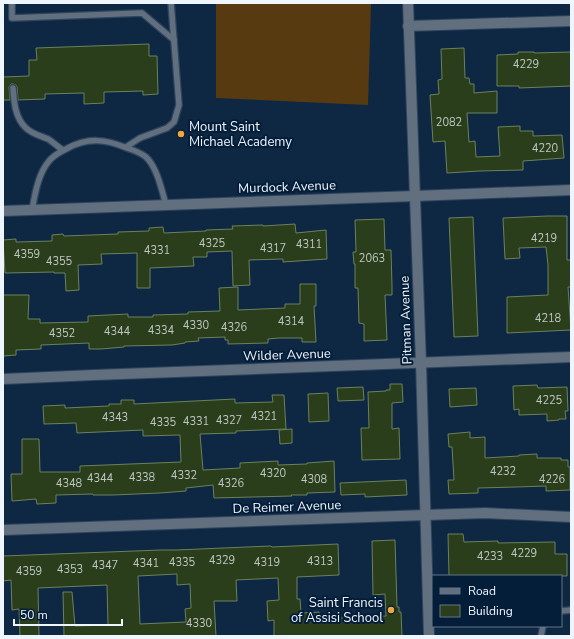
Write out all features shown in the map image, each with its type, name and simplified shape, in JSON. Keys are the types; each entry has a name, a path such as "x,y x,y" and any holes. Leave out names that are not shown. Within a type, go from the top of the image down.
{"street":[{"name":"Pitman Avenue","path":"408,3 429,636"},
{"path":"408,26 571,21"},
{"name":"Murdock Avenue","path":"3,211 571,190"},
{"name":"Wilder Avenue","path":"3,379 571,358"},
{"name":"De Reimer Avenue","path":"3,530 426,515 485,514 571,517"}],"lane":[{"path":"12,3 12,18 142,13 174,40"},
{"path":"126,147 140,138 167,128 174,122 179,105 171,3"},
{"path":"13,88 15,108 21,123 27,130 49,140 63,150"},
{"path":"32,210 41,174 48,161 63,150 82,142 94,140 106,140 126,147 146,157 161,185 166,205"}],"shaded area":[{"path":"216,3 371,3 368,105 216,98"}],"building":[{"path":"149,44 149,56 157,56 158,94 143,95 143,91 104,92 104,103 84,104 84,93 45,94 45,99 18,100 17,87 16,85 11,84 9,87 10,100 3,100 3,77 29,76 29,60 37,60 36,48"},
{"path":"464,48 465,78 469,78 470,84 474,84 474,93 497,91 497,113 467,113 469,142 475,141 476,157 500,156 498,127 520,126 520,131 533,131 533,136 562,135 564,158 523,161 523,170 447,173 445,141 433,142 430,95 439,94 438,80 442,79 441,49"},
{"path":"518,52 571,52 571,86 519,88 519,86 497,86 497,55 518,54"},
{"path":"567,216 567,260 571,260 571,287 568,287 571,330 507,333 507,297 548,295 548,265 546,247 519,248 520,258 505,259 503,218"},
{"path":"473,217 478,336 454,337 449,218"},
{"path":"384,219 385,250 391,250 392,286 392,295 385,295 387,340 364,341 364,324 359,323 358,288 355,288 355,264 353,252 356,252 355,220"},
{"path":"295,224 296,233 326,230 327,259 283,262 283,259 249,260 250,285 233,286 232,251 207,252 207,257 193,257 194,266 150,268 150,288 137,288 137,253 101,254 102,264 78,265 79,290 66,291 65,273 5,273 3,240 16,239 16,242 52,241 52,235 118,234 118,232 149,231 149,228 163,227 164,233 233,229 232,226"},
{"path":"300,284 316,284 316,306 314,306 316,342 302,342 302,338 279,338 268,339 268,343 228,344 228,340 225,340 225,337 198,338 199,341 172,345 124,346 101,349 89,349 89,343 41,345 41,349 16,350 16,355 3,356 3,295 29,295 28,319 40,319 40,323 88,322 88,316 128,314 128,317 153,317 153,315 220,311 219,288 238,287 238,310 285,308 285,304 300,304"},
{"path":"390,384 402,384 403,402 392,403 392,429 399,428 400,459 362,460 361,428 369,428 368,392 390,390"},
{"path":"537,385 538,388 567,387 568,411 565,411 566,419 547,421 547,414 519,415 519,409 514,410 513,386"},
{"path":"363,387 364,400 338,401 337,388"},
{"path":"476,388 477,405 450,407 449,389"},
{"path":"328,393 329,421 309,422 308,394"},
{"path":"272,395 284,395 286,429 200,434 203,470 240,468 240,463 278,461 278,465 334,461 335,492 307,493 307,495 291,495 292,496 214,498 213,485 186,488 186,491 160,493 56,495 56,503 37,504 36,499 12,501 11,474 22,474 22,439 39,439 40,472 80,472 80,466 181,462 180,435 143,436 143,430 77,433 76,423 44,424 43,406 65,405 65,408 109,406 109,404 121,404 121,400 134,400 134,404 235,399 235,403 273,402"},
{"path":"292,429 292,443 280,444 279,430"},
{"path":"470,432 470,438 485,437 485,458 537,454 537,458 561,458 561,460 568,460 568,467 570,467 570,490 546,491 546,486 478,488 478,493 449,494 448,480 454,480 452,447 449,447 448,434"},
{"path":"406,480 407,495 365,497 365,494 341,495 340,483"},
{"path":"448,534 463,534 464,542 555,542 555,554 567,554 567,576 449,575"},
{"path":"395,540 397,607 399,607 399,612 401,612 402,636 274,636 274,620 268,621 267,601 279,600 278,578 236,580 237,601 214,601 216,636 64,636 63,592 72,592 75,626 108,625 107,585 38,588 39,636 20,636 19,609 12,610 11,580 3,581 3,556 338,544 339,575 297,577 297,599 300,599 301,613 319,612 320,619 386,616 385,594 373,595 372,541","holes":["177,574 177,585 190,584 191,608 185,609 186,622 140,624 138,576"]}],"place":[{"name":"Mount Saint Michael Academy","path":"181,134"},
{"name":"Saint Francis of Assisi School","path":"391,610"}]}
